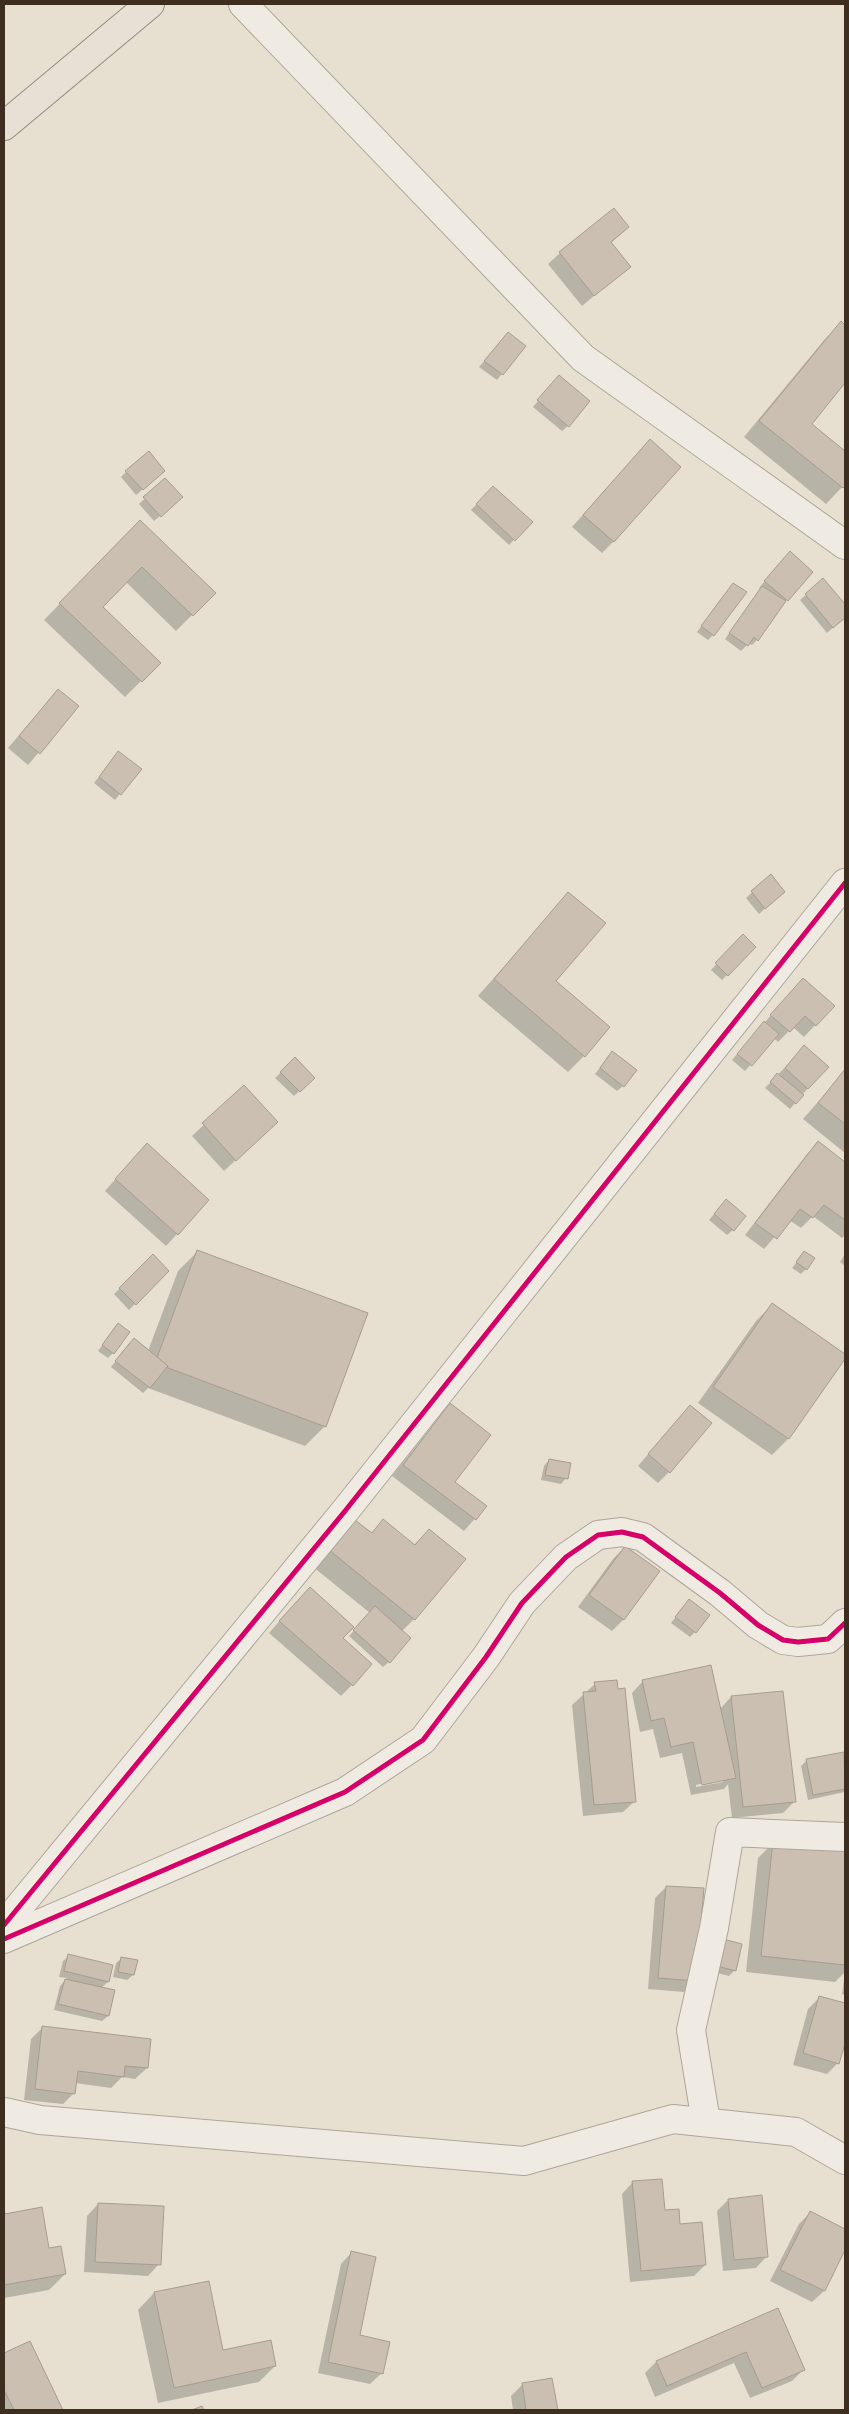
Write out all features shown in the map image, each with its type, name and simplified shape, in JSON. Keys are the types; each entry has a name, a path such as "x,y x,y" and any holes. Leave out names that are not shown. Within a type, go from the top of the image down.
{"main road":[{"path":"4,126 150,4"}],"street":[{"path":"244,4 583,358 845,545"},
{"path":"4,1925 345,1510 845,883"},
{"path":"4,1939 345,1792 424,1740 486,1656 522,1603 566,1557 598,1535 622,1532 643,1537 720,1593 758,1625 783,1640 798,1642 828,1639 845,1622"},
{"path":"706,2122 691,2030 714,1928 730,1832 845,1837"},
{"path":"4,2112 40,2120 524,2160 673,2118 796,2132 845,2160"}],"building":[{"path":"614,208 629,227 611,242 631,267 594,296 559,252"},
{"path":"841,321 845,325 845,383 812,424 845,451 845,486 843,488 759,421"},
{"path":"508,332 526,346 503,375 484,361"},
{"path":"559,375 590,401 569,427 537,400"},
{"path":"650,439 681,467 614,542 583,515"},
{"path":"149,451 165,471 143,490 125,471"},
{"path":"165,478 183,497 161,517 143,497"},
{"path":"493,486 533,522 515,541 476,504"},
{"path":"140,520 216,593 193,616 142,567 103,607 161,663 142,682 59,603"},
{"path":"790,551 813,572 788,601 764,581"},
{"path":"823,578 845,604 845,618 833,628 805,594"},
{"path":"733,583 747,592 714,636 701,626"},
{"path":"762,586 786,601 758,641 754,637 748,646 729,633"},
{"path":"58,689 79,706 40,754 19,736"},
{"path":"118,751 142,769 121,795 99,777"},
{"path":"771,874 785,892 765,909 751,891"},
{"path":"568,892 606,923 556,981 610,1027 585,1057 494,979"},
{"path":"743,934 756,947 728,976 715,963"},
{"path":"803,978 835,1006 816,1026 805,1016 790,1032 770,1015"},
{"path":"764,1021 779,1034 752,1066 737,1054"},
{"path":"804,1045 829,1067 808,1089 785,1068"},
{"path":"612,1051 637,1070 624,1087 600,1068"},
{"path":"295,1057 315,1078 300,1092 280,1072"},
{"path":"845,1069 845,1124 818,1103"},
{"path":"777,1073 804,1095 796,1104 770,1082"},
{"path":"244,1085 278,1122 236,1161 202,1123"},
{"path":"818,1141 845,1162 845,1220 824,1205 813,1218 800,1209 777,1239 755,1223"},
{"path":"147,1143 209,1200 178,1235 115,1179"},
{"path":"726,1199 746,1216 734,1231 714,1214"},
{"path":"197,1250 368,1313 326,1427 155,1363"},
{"path":"804,1251 815,1258 807,1270 796,1262"},
{"path":"153,1254 169,1271 136,1305 119,1288"},
{"path":"772,1303 845,1354 845,1359 789,1439 713,1387"},
{"path":"118,1323 130,1332 114,1354 102,1345"},
{"path":"134,1338 168,1366 150,1388 115,1361"},
{"path":"450,1403 491,1435 455,1482 487,1506 476,1520 403,1465"},
{"path":"690,1405 712,1423 670,1473 648,1454"},
{"path":"549,1459 571,1463 568,1479 545,1475"},
{"path":"347,1514 372,1533 383,1519 415,1545 429,1529 466,1559 415,1620 323,1545"},
{"path":"625,1546 660,1571 624,1620 589,1595"},
{"path":"310,1587 354,1627 343,1638 372,1664 353,1686 279,1621"},
{"path":"689,1599 710,1615 696,1633 675,1617"},
{"path":"375,1606 411,1638 390,1663 353,1630"},
{"path":"711,1665 736,1778 702,1785 693,1742 671,1747 664,1718 651,1721 642,1680"},
{"path":"617,1680 618,1689 625,1688 636,1802 594,1805 583,1692 596,1691 594,1682"},
{"path":"783,1691 796,1802 743,1807 731,1696"},
{"path":"844,1752 845,1789 813,1795 806,1759"},
{"path":"773,1841 845,1848 845,1965 761,1956"},
{"path":"666,1886 704,1888 696,1981 658,1978"},
{"path":"723,1939 742,1944 736,1971 717,1966"},
{"path":"68,1954 113,1965 109,1982 64,1971"},
{"path":"121,1957 138,1960 134,1975 118,1972"},
{"path":"65,1979 115,1990 109,2016 58,2004"},
{"path":"819,1996 845,2003 845,2044 839,2064 803,2053"},
{"path":"42,2026 151,2039 148,2068 125,2066 124,2077 78,2071 75,2094 35,2089"},
{"path":"662,2179 665,2210 679,2209 680,2224 702,2222 706,2265 641,2271 632,2181"},
{"path":"762,2195 768,2257 734,2260 728,2199"},
{"path":"98,2203 164,2206 161,2265 95,2262"},
{"path":"4,2207 5,2214 42,2207 49,2248 61,2246 66,2274 4,2285"},
{"path":"810,2211 845,2229 845,2250 825,2291 780,2270"},
{"path":"351,2251 376,2257 360,2335 390,2342 383,2374 328,2362"},
{"path":"209,2281 223,2350 271,2340 276,2366 174,2388 154,2292"},
{"path":"778,2308 805,2370 762,2388 746,2352 667,2386 656,2361"},
{"path":"30,2341 63,2410 14,2410 4,2390 4,2353"},
{"path":"552,2378 558,2410 526,2410 522,2383"},
{"path":"202,2406 204,2410 192,2410"}],"cycle path":[{"path":"4,1925 345,1511 845,883"},
{"path":"4,1939 345,1792 423,1740 486,1657 522,1603 566,1557 598,1535 622,1532 643,1537 720,1593 758,1625 783,1640 798,1642 828,1639 845,1623"}]}
